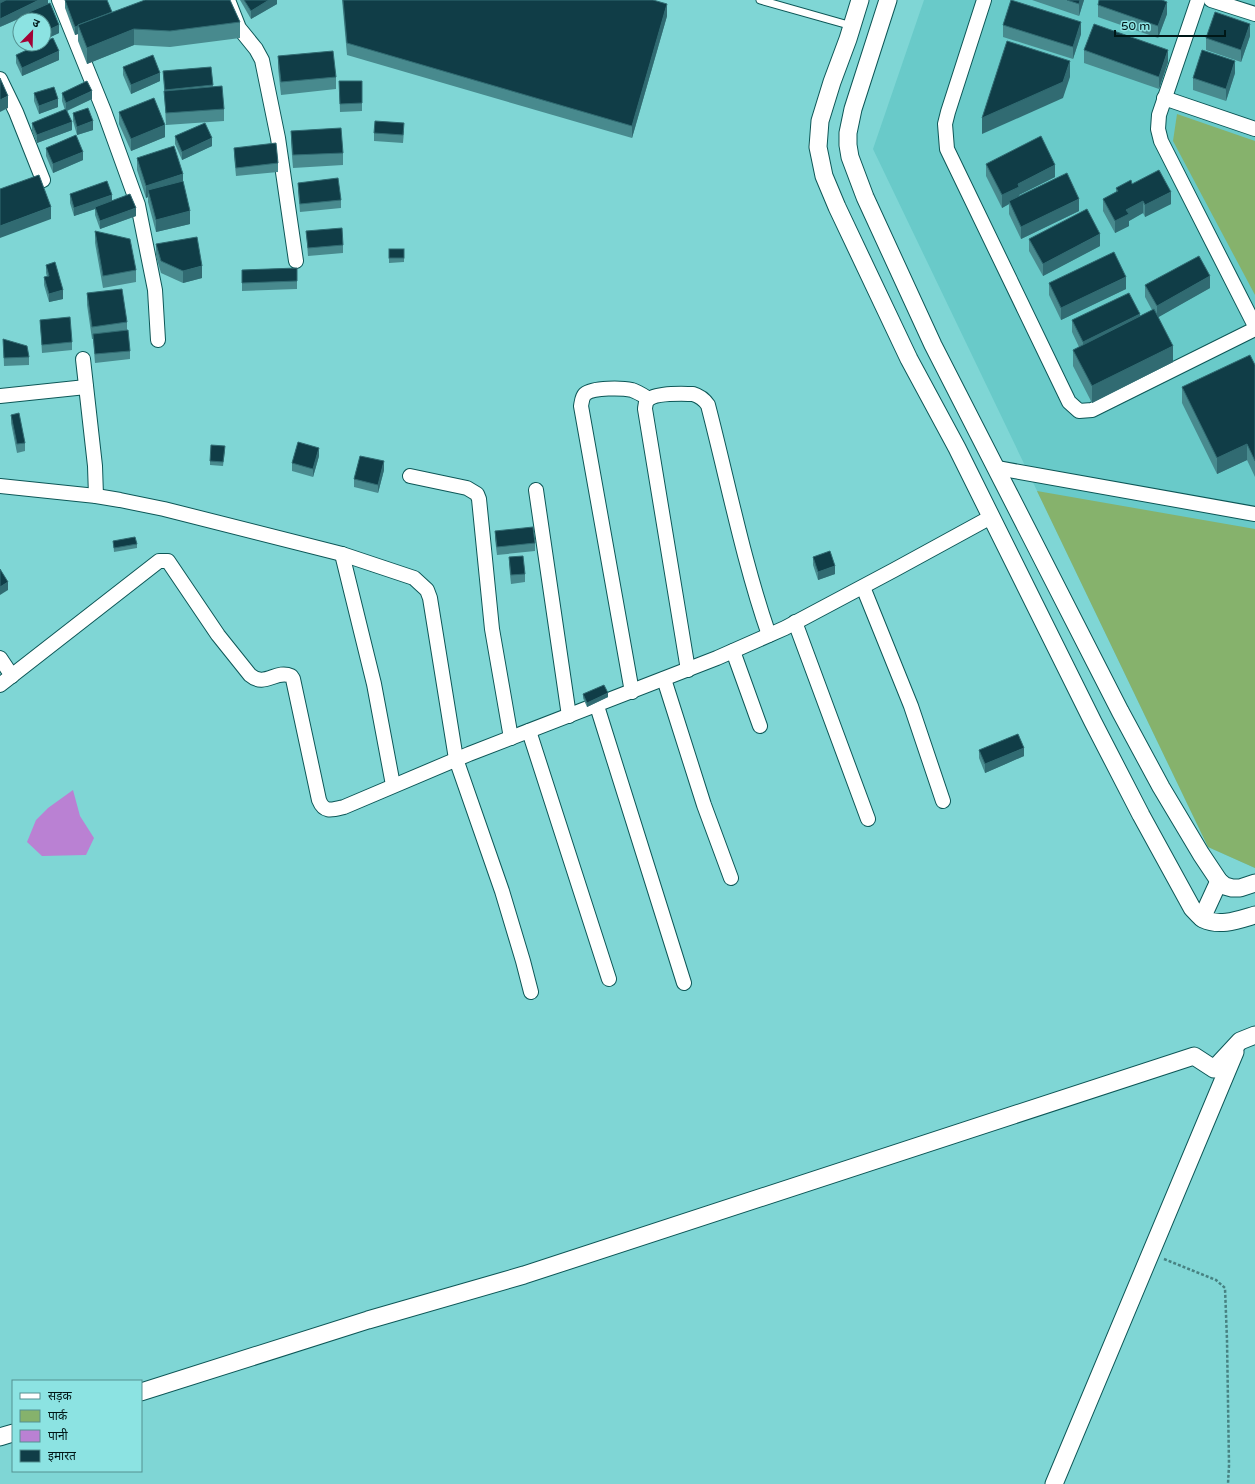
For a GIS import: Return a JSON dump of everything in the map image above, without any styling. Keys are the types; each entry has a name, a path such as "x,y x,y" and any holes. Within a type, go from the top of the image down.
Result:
{"street":[{"path":"60,0 104,111 138,205 155,290 158,340"},
{"path":"228,0 239,28 256,49 262,60 278,138 296,261"},
{"path":"860,0 832,82 818,132 818,147 824,176 837,207 909,359 991,517 1092,722 1192,908 1202,918 1216,923 1232,922 1255,915"},
{"path":"888,0 853,109 848,133 850,157 866,197 933,345 1120,711 1161,787 1219,881 1225,886 1232,888 1240,888 1255,883"},
{"path":"984,0 945,124 947,149 1069,402 1079,411 1092,410 1255,327 1161,141 1158,129 1159,115 1164,98 1198,0"},
{"path":"1211,0 1255,14"},
{"path":"0,79 16,112 43,180"},
{"path":"1164,98 1255,129"},
{"path":"83,359 95,466 96,496"},
{"path":"0,396 86,387"},
{"path":"632,692 581,406 582,398 585,394 592,390 630,390 649,399"},
{"path":"688,670 645,408 649,399 656,396 693,394 704,399 708,405 746,559 769,635"},
{"path":"997,468 1255,514"},
{"path":"410,476 467,488 477,494 479,499 492,629 511,738"},
{"path":"0,486 96,496 164,509 342,554 414,578 427,590 435,625 456,759 502,891 531,992"},
{"path":"536,490 569,716"},
{"path":"0,686 159,561 168,561 218,635 250,675 260,680 283,674 291,676 293,679 321,805 325,809 330,810 344,807 456,759 597,706 733,651 795,622 991,517"},
{"path":"342,554 374,684 393,785"},
{"path":"862,587 911,706 943,801"},
{"path":"795,622 868,819"},
{"path":"733,651 760,726"},
{"path":"0,658 12,676"},
{"path":"664,679 704,805 731,878"},
{"path":"597,706 684,983"},
{"path":"529,731 610,979"},
{"path":"1202,918 1219,881"},
{"path":"1054,1484 1150,1254 1247,1038"},
{"path":"142,1392 368,1320 524,1275 1194,1056 1214,1069 1247,1038"},
{"path":"0,1437 12,1433"}],"lane":[{"path":"760,0 852,26"}],"path":[{"path":"1150,1254 1209,1277 1221,1283 1225,1288 1229,1465 1228,1484"}],"shaded area":[{"path":"924,0 1255,0 1255,868 1208,847 873,149"}],"green space":[{"path":"1177,114 1255,141 1255,295 1173,141"},
{"path":"1037,491 1255,529 1255,868 1208,847"}],"water":[{"path":"73,790 80,816 94,838 86,855 42,856 27,842 36,820 48,808"}],"building":[{"path":"6,0 39,0 0,19 0,3"},
{"path":"65,0 107,0 112,12 75,27"},
{"path":"145,0 230,0 240,22 170,31 134,29 87,48 78,25"},
{"path":"244,0 269,0 251,11"},
{"path":"343,0 653,0 667,4 632,126 347,43"},
{"path":"1011,0 1081,22 1073,47 1003,25"},
{"path":"1067,0 1080,0 1079,4"},
{"path":"1099,0 1162,0 1167,2 1158,26 1098,5"},
{"path":"50,3 59,25 52,28 52,12 29,12"},
{"path":"1215,12 1250,24 1241,50 1206,38"},
{"path":"1094,24 1168,50 1159,77 1084,50"},
{"path":"52,38 59,51 22,68 16,55 23,52 52,52"},
{"path":"1007,41 1070,61 1063,82 982,118"},
{"path":"1202,50 1235,61 1226,89 1193,78"},
{"path":"333,51 336,77 281,82 278,56"},
{"path":"153,55 160,73 131,85 123,67"},
{"path":"211,67 213,85 165,90 163,71"},
{"path":"0,78 8,96 0,100"},
{"path":"87,81 92,91 66,103 62,93"},
{"path":"339,81 362,81 362,103 340,104"},
{"path":"222,86 224,109 166,113 164,91"},
{"path":"54,87 58,99 39,106 34,93"},
{"path":"154,98 165,125 131,139 119,112"},
{"path":"88,108 93,121 77,127 73,113"},
{"path":"66,109 72,122 37,135 32,123"},
{"path":"375,121 404,123 403,135 374,133"},
{"path":"205,123 212,138 182,152 175,136"},
{"path":"341,128 343,153 293,155 291,131"},
{"path":"76,135 83,152 53,164 46,148"},
{"path":"1041,136 1055,165 1018,184 1019,187 1002,195 986,164"},
{"path":"276,143 278,163 236,168 234,148"},
{"path":"174,146 183,174 146,186 137,158"},
{"path":"1159,170 1171,192 1145,205 1143,201 1126,210 1129,214 1115,221 1103,199 1118,191 1116,188 1131,180 1132,184"},
{"path":"1067,173 1079,199 1021,227 1009,201"},
{"path":"39,175 51,207 0,226 0,189"},
{"path":"338,178 341,200 300,204 298,183"},
{"path":"107,181 112,195 74,208 70,194"},
{"path":"183,181 190,211 156,220 148,190"},
{"path":"130,194 136,208 100,221 95,207"},
{"path":"1087,209 1100,234 1043,264 1029,239"},
{"path":"342,228 343,245 308,248 306,231"},
{"path":"95,231 130,239 136,270 103,276"},
{"path":"197,237 202,266 183,271 161,261 156,244"},
{"path":"389,249 404,249 404,258 389,258"},
{"path":"1114,252 1126,277 1061,308 1049,283"},
{"path":"1199,256 1210,276 1157,306 1145,285"},
{"path":"55,262 63,290 49,294 44,277 49,276 46,265"},
{"path":"297,268 297,281 242,283 242,270"},
{"path":"122,289 127,322 92,327 87,293"},
{"path":"1129,293 1140,314 1083,342 1072,320"},
{"path":"1154,309 1173,346 1092,386 1073,350"},
{"path":"70,317 72,342 42,345 40,320"},
{"path":"128,330 130,351 95,354 93,334"},
{"path":"3,339 27,346 29,357 4,358"},
{"path":"1250,355 1255,365 1255,461 1247,444 1217,458 1182,387"},
{"path":"19,413 25,443 17,444 11,415"},
{"path":"298,442 319,448 313,469 292,463"},
{"path":"211,445 225,446 223,462 210,461"},
{"path":"360,456 384,461 378,485 354,479"},
{"path":"533,527 535,543 497,547 495,531"},
{"path":"135,537 137,544 114,548 113,541"},
{"path":"830,551 835,566 818,572 813,557"},
{"path":"523,556 525,574 511,575 509,557"},
{"path":"0,569 8,582 0,587"},
{"path":"604,685 608,693 587,703 583,694"},
{"path":"1018,734 1024,748 985,764 979,750"}]}
